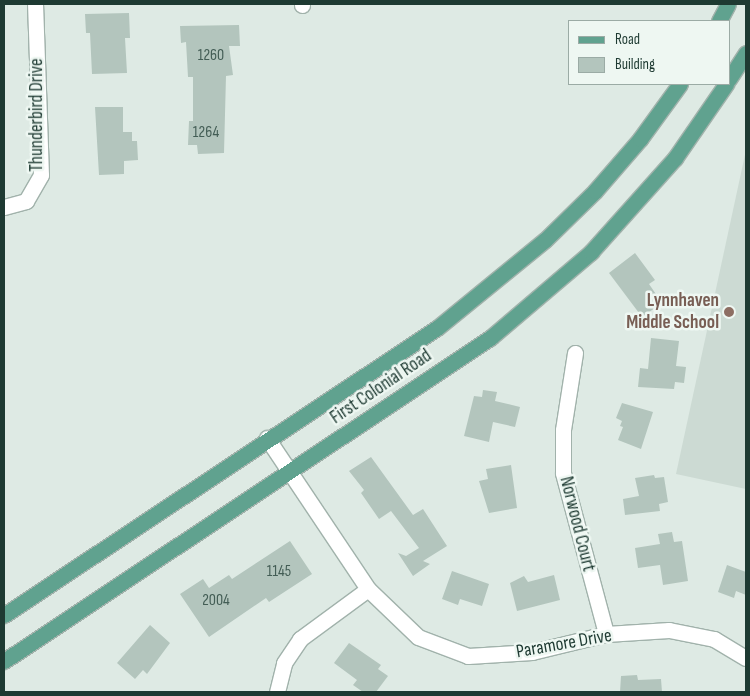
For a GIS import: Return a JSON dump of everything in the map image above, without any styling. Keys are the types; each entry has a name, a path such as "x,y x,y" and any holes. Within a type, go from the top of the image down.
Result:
{"main road":[{"path":"720,20 728,4"},
{"path":"730,77 746,53"},
{"name":"First Colonial Road","path":"4,615 267,438 437,328 546,240 601,184 679,85"},
{"name":"First Colonial Road","path":"4,661 490,338 591,252 675,158 725,85"}],"street":[{"name":"Thunderbird Drive","path":"4,206 26,200 41,175 35,4"},
{"name":"Norwood Court","path":"575,353 563,430 563,474 606,634"},
{"name":"Paramore Drive","path":"267,438 368,589 418,636 468,656 532,652 606,634 669,630 714,639 746,658"},
{"path":"277,692 284,662 300,639 368,589"}],"shaded area":[{"name":"Lynnhaven Middle School","path":"746,150 746,489 676,474"}],"building":[{"path":"129,13 130,38 125,38 127,73 92,74 90,33 86,33 85,14"},
{"path":"239,25 240,46 229,46 233,75 226,76 224,153 198,154 197,145 188,145 189,121 193,121 193,77 188,77 186,42 181,43 180,26"},
{"path":"95,107 123,107 123,132 132,132 132,141 137,141 138,160 124,161 124,174 99,175"},
{"path":"635,253 655,280 649,284 662,303 642,317 609,273"},
{"path":"651,338 679,341 676,366 686,367 684,383 675,382 674,389 638,387 640,368 648,369"},
{"path":"483,390 497,392 495,401 520,407 515,427 493,422 489,442 464,436 474,396 482,397"},
{"path":"622,403 653,412 641,449 618,440 623,427 620,426 622,421 616,418"},
{"path":"371,457 413,515 423,509 447,546 423,561 430,564 413,576 398,553 406,556 419,548 391,511 379,519 361,493 364,490 349,471"},
{"path":"511,465 517,508 489,513 479,481 488,479 486,469"},
{"path":"654,475 655,478 664,477 668,502 659,504 660,511 625,515 623,499 639,496 635,478"},
{"path":"672,532 674,542 682,541 688,581 663,585 660,565 638,568 635,548 660,544 658,534"},
{"path":"290,541 312,574 269,602 266,598 209,637 180,594 203,579 209,588 229,575 232,579"},
{"path":"727,565 746,572 746,595 736,591 734,598 718,592"},
{"path":"452,571 489,584 482,606 460,599 458,605 442,599"},
{"path":"554,575 560,600 517,611 510,583 524,576 528,582"},
{"path":"150,625 170,643 147,674 143,670 135,679 117,663"},
{"path":"349,643 381,665 378,669 388,676 376,692 363,692 353,685 357,680 334,663"},
{"path":"637,675 638,680 661,679 662,692 620,692 621,676"}],"place":[{"name":"Lynnhaven Middle School","path":"729,312"}]}
